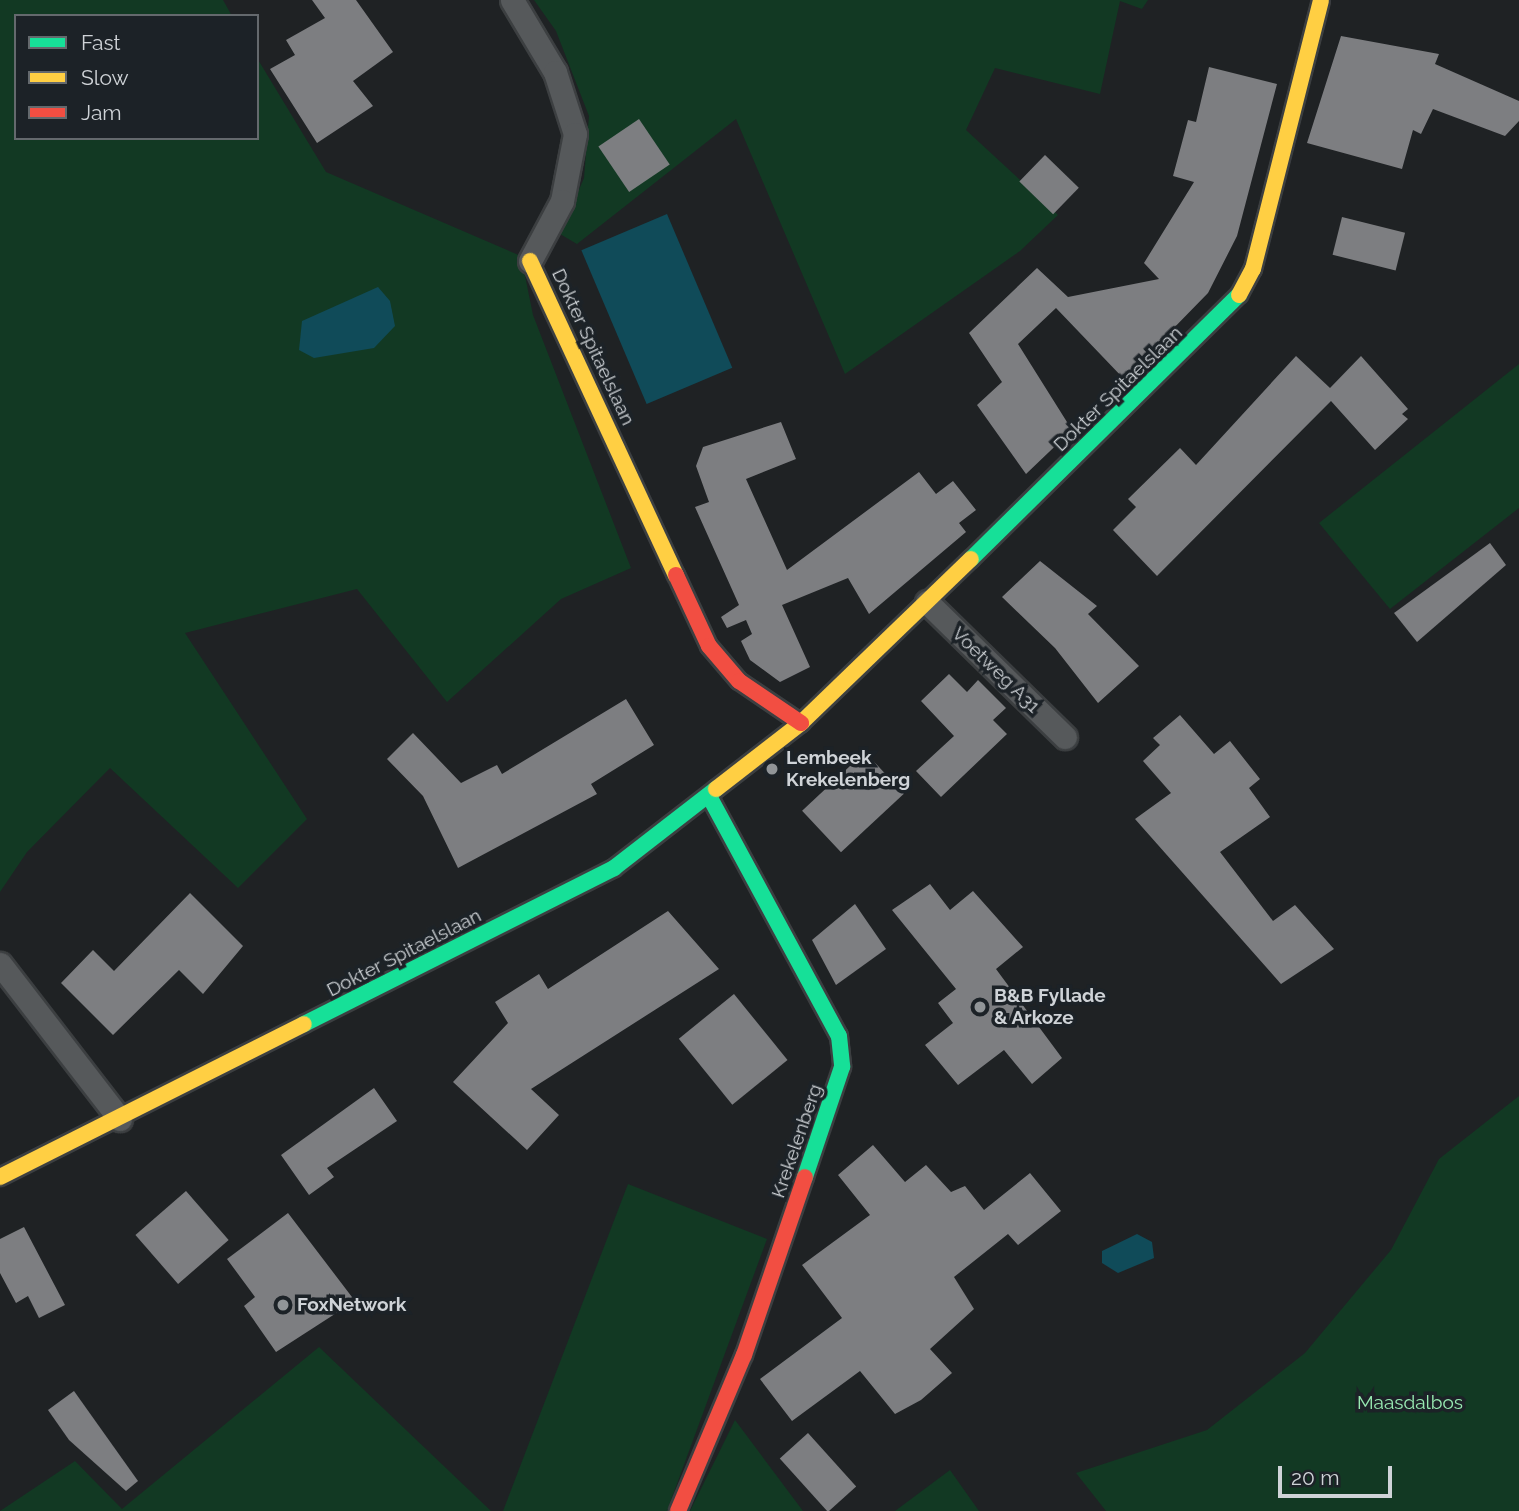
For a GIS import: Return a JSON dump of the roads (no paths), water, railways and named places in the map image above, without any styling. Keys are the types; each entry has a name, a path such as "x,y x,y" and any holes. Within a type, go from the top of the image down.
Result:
{"street":[{"name":"Dokter Spitaelslaan","path":"0,1177 120,1119 614,868 801,723 1232,308 1253,269 1321,0"},
{"name":"Dokter Spitaelslaan","path":"530,261 709,646 739,681 801,723"},
{"name":"Krekelenberg","path":"678,1511 744,1355 836,1095 843,1052 709,796"}],"lane":[{"path":"512,0 555,72 575,134 562,201 530,261"},
{"name":"Voetweg A31","path":"927,602 1065,737"},
{"path":"0,964 120,1119"}],"water":[{"path":"667,214 732,368 647,404 581,250"},
{"path":"378,287 390,301 395,326 374,348 314,358 299,350 302,321"},
{"path":"1137,1234 1152,1242 1154,1258 1118,1273 1102,1263 1102,1251"}],"place":[{"name":"Lembeek Krekelenberg","path":"772,769"},
{"name":"B&B Fyllade & Arkoze","path":"980,1007"},
{"name":"FoxNetwork","path":"283,1305"}],"park label":[{"name":"Maasdalbos","path":"1410,1403"}]}
